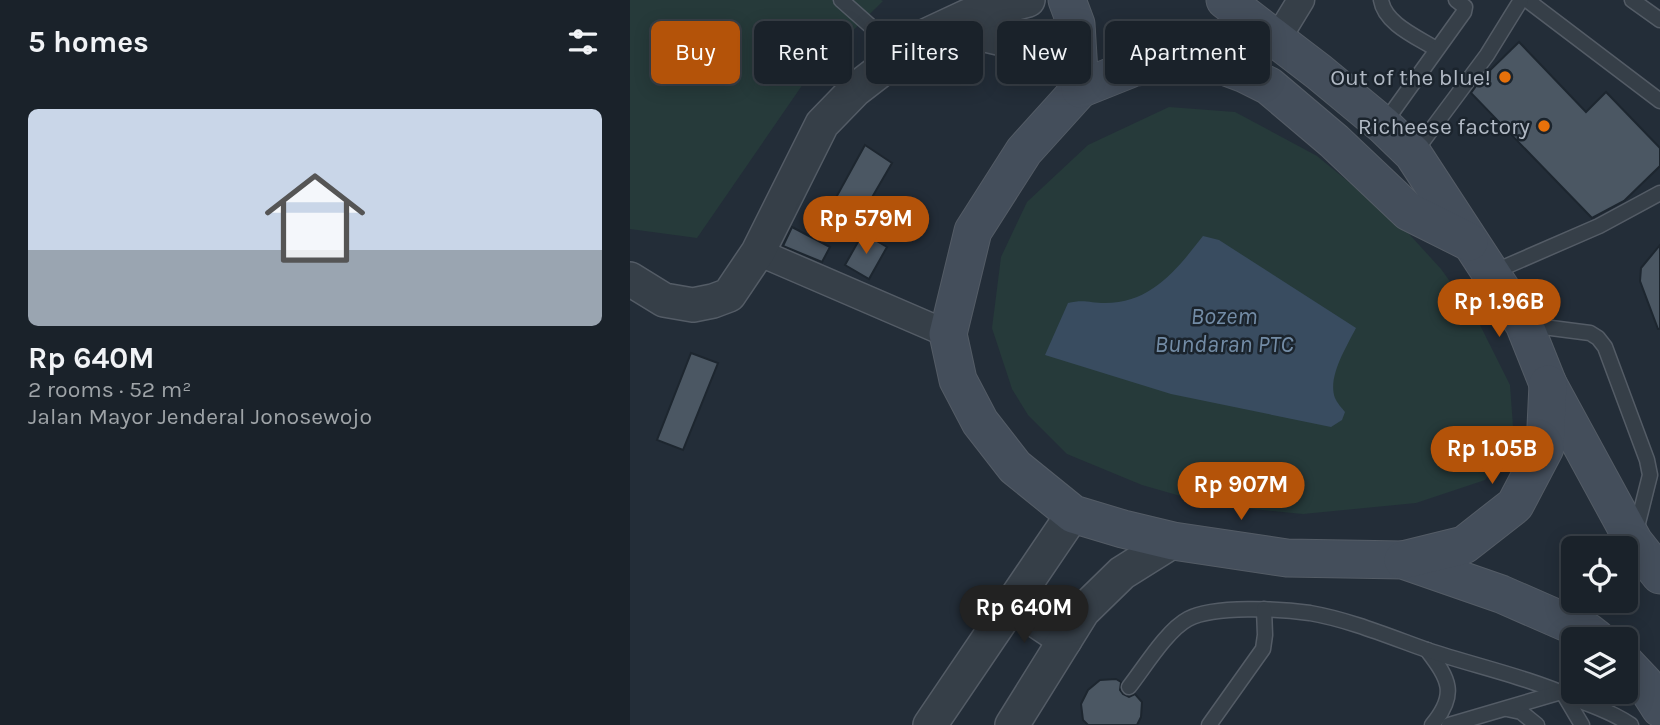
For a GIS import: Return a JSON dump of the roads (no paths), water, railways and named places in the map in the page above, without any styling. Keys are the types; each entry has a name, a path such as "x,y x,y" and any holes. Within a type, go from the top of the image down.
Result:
{"main road":[{"path":"1067,0 1075,21"},
{"path":"1243,6 1276,41 1384,125 1413,154 1524,324 1548,384 1631,536"},
{"path":"1091,76 1135,67 1198,61 1221,65 1245,74 1269,86 1334,141 1409,212 1482,258"},
{"path":"1075,84 1024,151 973,231 948,334 958,380 980,422 1016,467 1073,514 1173,541 1287,558 1403,560 1464,545 1515,505 1545,448 1548,384"},
{"path":"1638,547 1660,575"},
{"path":"1403,560 1501,594 1577,627"},
{"path":"1638,677 1660,708"}],"street":[{"path":"958,21 1028,0"},
{"path":"1276,41 1301,0"},
{"path":"630,279 664,300 693,305 713,302 729,295 758,252 822,124 866,82"},
{"path":"758,252 948,334"},
{"path":"930,725 1073,514"},
{"path":"1012,725 1083,611 1122,573 1173,541"},
{"path":"1013,605 1065,640"}],"lane":[{"path":"841,0 866,22"},
{"path":"1381,0 1382,9 1396,24 1436,49"},
{"path":"1384,125 1464,12 1465,7 1456,0"},
{"path":"1413,154 1487,55 1521,0"},
{"path":"1527,0 1660,101"},
{"path":"1632,0 1660,20"},
{"path":"1482,258 1599,226 1660,193"},
{"path":"1524,324 1590,332 1605,347 1647,460 1650,475 1635,536"},
{"path":"1209,725 1263,649 1264,609"},
{"path":"1129,687 1172,633 1188,619 1210,613 1264,609 1311,613 1365,627 1427,650 1561,692"},
{"path":"1427,650 1447,677 1445,710 1432,725"},
{"path":"1449,725 1561,692"},
{"path":"1569,704 1582,725"},
{"path":"1592,704 1631,725"},
{"path":"1506,708 1521,712 1537,725"}],"water":[{"name":"Bozem Bundaran PTC","path":"1203,236 1219,240 1356,328 1339,362 1334,381 1335,398 1345,412 1342,420 1331,427 1171,394 1045,355 1068,303 1122,301 1150,291 1173,272"}],"place":[{"name":"Out of the blue!","path":"1505,77"},
{"name":"Richeese factory","path":"1544,126"}]}
